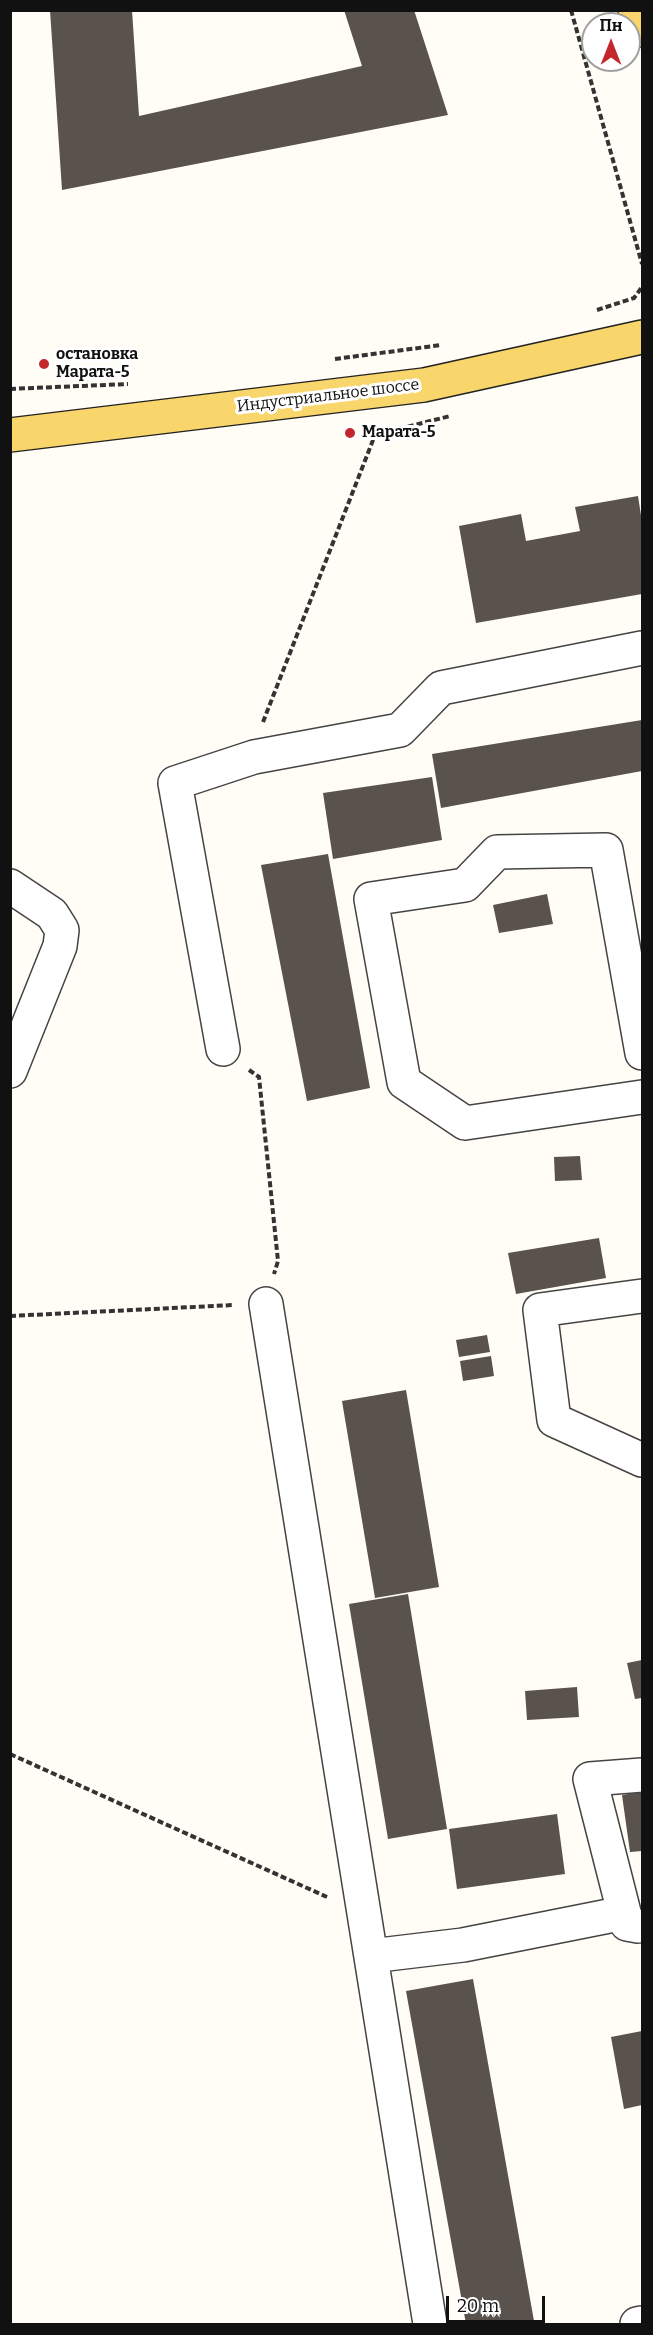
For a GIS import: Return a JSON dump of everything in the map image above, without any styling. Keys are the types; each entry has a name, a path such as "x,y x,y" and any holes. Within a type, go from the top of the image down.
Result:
{"main road":[{"path":"634,10 642,30"},
{"name":"Индустриальное шоссе","path":"10,435 424,385 642,337"}],"lane":[{"path":"223,1049 175,783 248,759 400,730 441,688 642,648"},
{"path":"642,1053 606,850 497,852 465,885 371,899 404,1082 465,1123 642,1097"},
{"path":"10,886 52,914 62,930 60,945 10,1071"},
{"path":"642,1296 540,1310 554,1420 642,1460"},
{"path":"266,1304 430,2325"},
{"path":"371,1956 633,1920 590,1779 642,1775"},
{"path":"637,2325 642,2323"}],"path":[{"path":"571,10 642,264"},
{"path":"592,312 634,298 642,287"},
{"path":"327,360 445,344"},
{"path":"10,389 138,384"},
{"path":"248,759 375,435 453,416"},
{"path":"10,1316 266,1304 278,1261 259,1077 223,1049"},
{"path":"10,1754 364,1914"}],"building":[{"path":"50,10 132,10 139,116 362,66 344,10 414,10 448,115 62,190"},
{"path":"638,496 642,522 642,594 476,623 459,526 521,514 526,541 580,531 575,507"},
{"path":"642,720 642,771 441,808 432,754"},
{"path":"432,777 442,840 333,859 323,793"},
{"path":"328,854 370,1088 307,1101 261,865"},
{"path":"547,894 553,924 499,933 493,905"},
{"path":"580,1156 582,1180 555,1181 554,1157"},
{"path":"599,1238 606,1278 516,1294 508,1253"},
{"path":"487,1335 490,1352 459,1357 456,1340"},
{"path":"491,1356 494,1376 463,1381 460,1361"},
{"path":"406,1390 439,1587 375,1598 342,1401"},
{"path":"408,1594 447,1829 388,1839 349,1604"},
{"path":"642,1660 642,1698 635,1699 627,1663"},
{"path":"577,1687 579,1717 527,1720 525,1691"},
{"path":"642,1792 642,1851 630,1852 622,1795"},
{"path":"557,1814 565,1874 457,1889 449,1829"},
{"path":"473,1979 534,2321 514,2324 466,2324 406,1991"},
{"path":"642,2031 642,2105 624,2109 611,2037"}],"place":[{"name":"остановка Марата-5","path":"44,364"},
{"name":"Марата-5","path":"350,433"}]}
